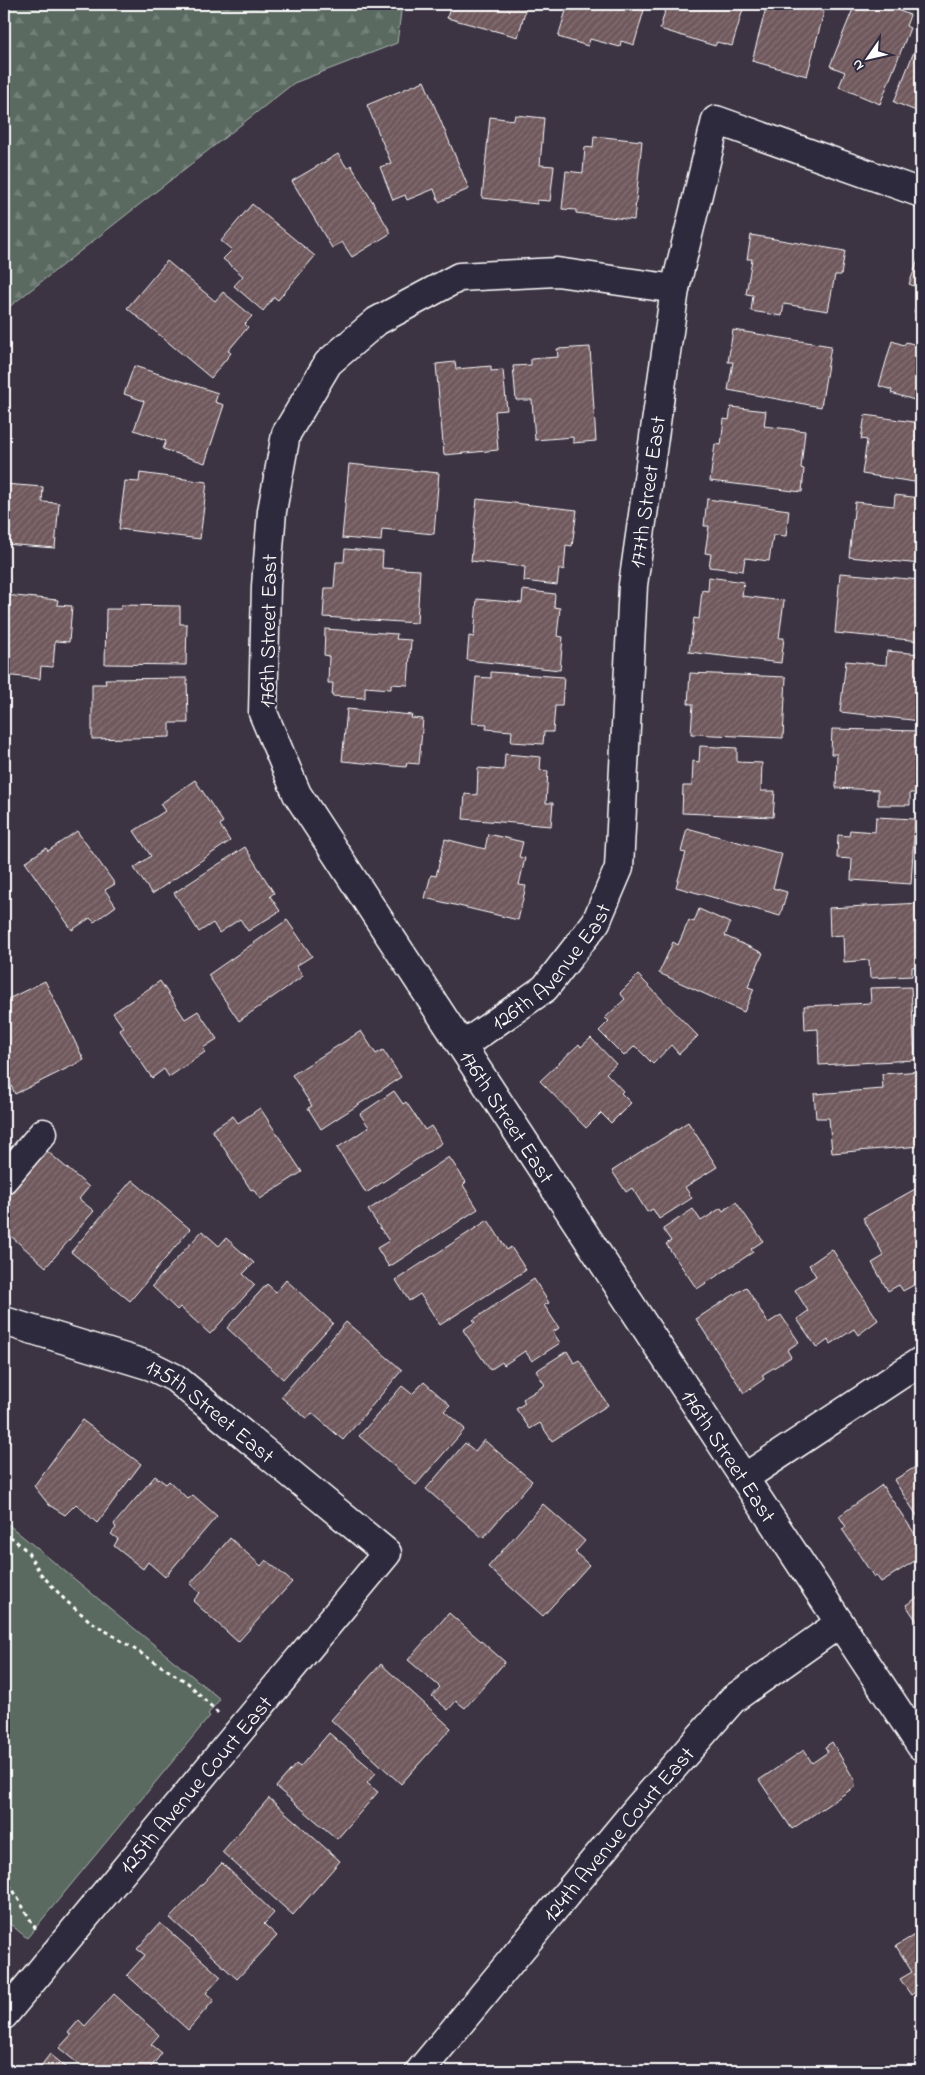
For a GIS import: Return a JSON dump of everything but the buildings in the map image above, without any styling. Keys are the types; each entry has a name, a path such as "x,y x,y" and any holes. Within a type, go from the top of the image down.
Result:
{"street":[{"name":"177th Street East","path":"619,868 633,585 675,289 716,120 921,193"},
{"name":"176th Street East","path":"675,289 558,272 459,277 377,321 328,363 286,434 270,530 264,615 263,712 296,794 921,1746"},
{"name":"126th Avenue East","path":"462,1046 545,988 596,922 619,868"},
{"path":"4,1179 43,1133"},
{"name":"175th Street East","path":"4,1320 151,1366 175,1378 387,1553"},
{"path":"744,1478 921,1361"},
{"name":"125th Avenue Court East","path":"4,2015 387,1553"},
{"name":"124th Avenue Court East","path":"420,2071 636,1810 733,1699 840,1623"}],"path":[{"path":"4,1532 27,1551 41,1574 66,1601 90,1621 188,1683 238,1732"},
{"path":"4,1878 52,1957"}],"green space":[{"path":"4,4 402,4 397,43 294,83 4,311"},
{"path":"4,1521 220,1699 208,1714 210,1716 27,1938 4,1919"}]}
